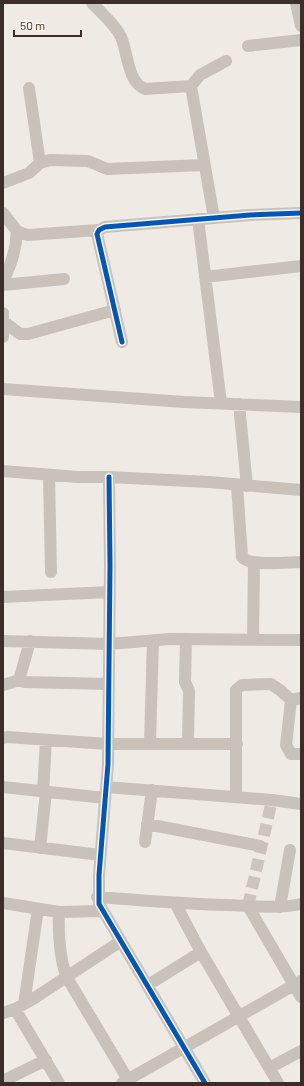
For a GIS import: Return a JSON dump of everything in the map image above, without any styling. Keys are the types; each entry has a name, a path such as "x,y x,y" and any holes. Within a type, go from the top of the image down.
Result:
{"street":[{"path":"92,3 120,34 133,76 140,87 145,89 191,86 200,75 226,61"},
{"path":"296,3 301,26"},
{"path":"248,46 301,40"},
{"path":"191,86 214,218"},
{"path":"29,88 40,163"},
{"path":"3,183 29,173 40,163 50,160 88,161 106,169 204,165"},
{"path":"3,213 17,231 27,235 99,230 105,227 198,219 301,213"},
{"path":"198,219 221,403"},
{"path":"99,230 97,234 122,342"},
{"path":"3,281 15,254 17,231"},
{"path":"205,277 301,266"},
{"path":"3,285 64,279"},
{"path":"3,318 16,332 20,334 28,334 115,310"},
{"path":"3,318 3,337"},
{"path":"3,389 238,404 301,406"},
{"path":"238,404 242,485 242,557 245,561 254,562 301,562"},
{"path":"3,471 49,476 109,477 301,490"},
{"path":"49,476 51,572"},
{"path":"109,477 108,744 98,897 102,912 148,985 205,1083"},
{"path":"254,562 254,638"},
{"path":"3,597 109,592"},
{"path":"3,641 109,644 186,639 254,638 301,640"},
{"path":"186,639 185,682 189,691 188,743"},
{"path":"20,680 30,641"},
{"path":"150,743 153,641"},
{"path":"3,685 20,680 24,682 109,684"},
{"path":"236,797 236,690 238,687 242,685 271,684 296,699 286,745 291,754 301,754"},
{"path":"3,738 7,737 108,744 236,744"},
{"path":"40,848 46,740"},
{"path":"3,787 44,792 152,790 301,804"},
{"path":"145,842 152,790"},
{"path":"147,824 260,846"},
{"path":"3,843 100,855"},
{"path":"280,907 290,850"},
{"path":"98,897 175,903 248,906 280,907 301,904"},
{"path":"3,903 38,910 59,912 102,912"},
{"path":"175,903 201,952 278,1083"},
{"path":"248,906 298,983 301,997"},
{"path":"38,910 20,1006 46,1060 59,1083"},
{"path":"59,912 58,942 60,958 66,976 127,1082 185,1047 298,983"},
{"path":"3,1013 20,1006 120,941"},
{"path":"148,985 201,952"},
{"path":"269,1068 301,1050"},
{"path":"7,1081 46,1060"}],"tunnel":[{"path":"248,906 272,800"}],"cycle path":[{"path":"122,342 97,234 99,230 105,227 250,215 301,213"},
{"path":"109,477 110,565 108,764 99,875 99,904 205,1083"}]}
